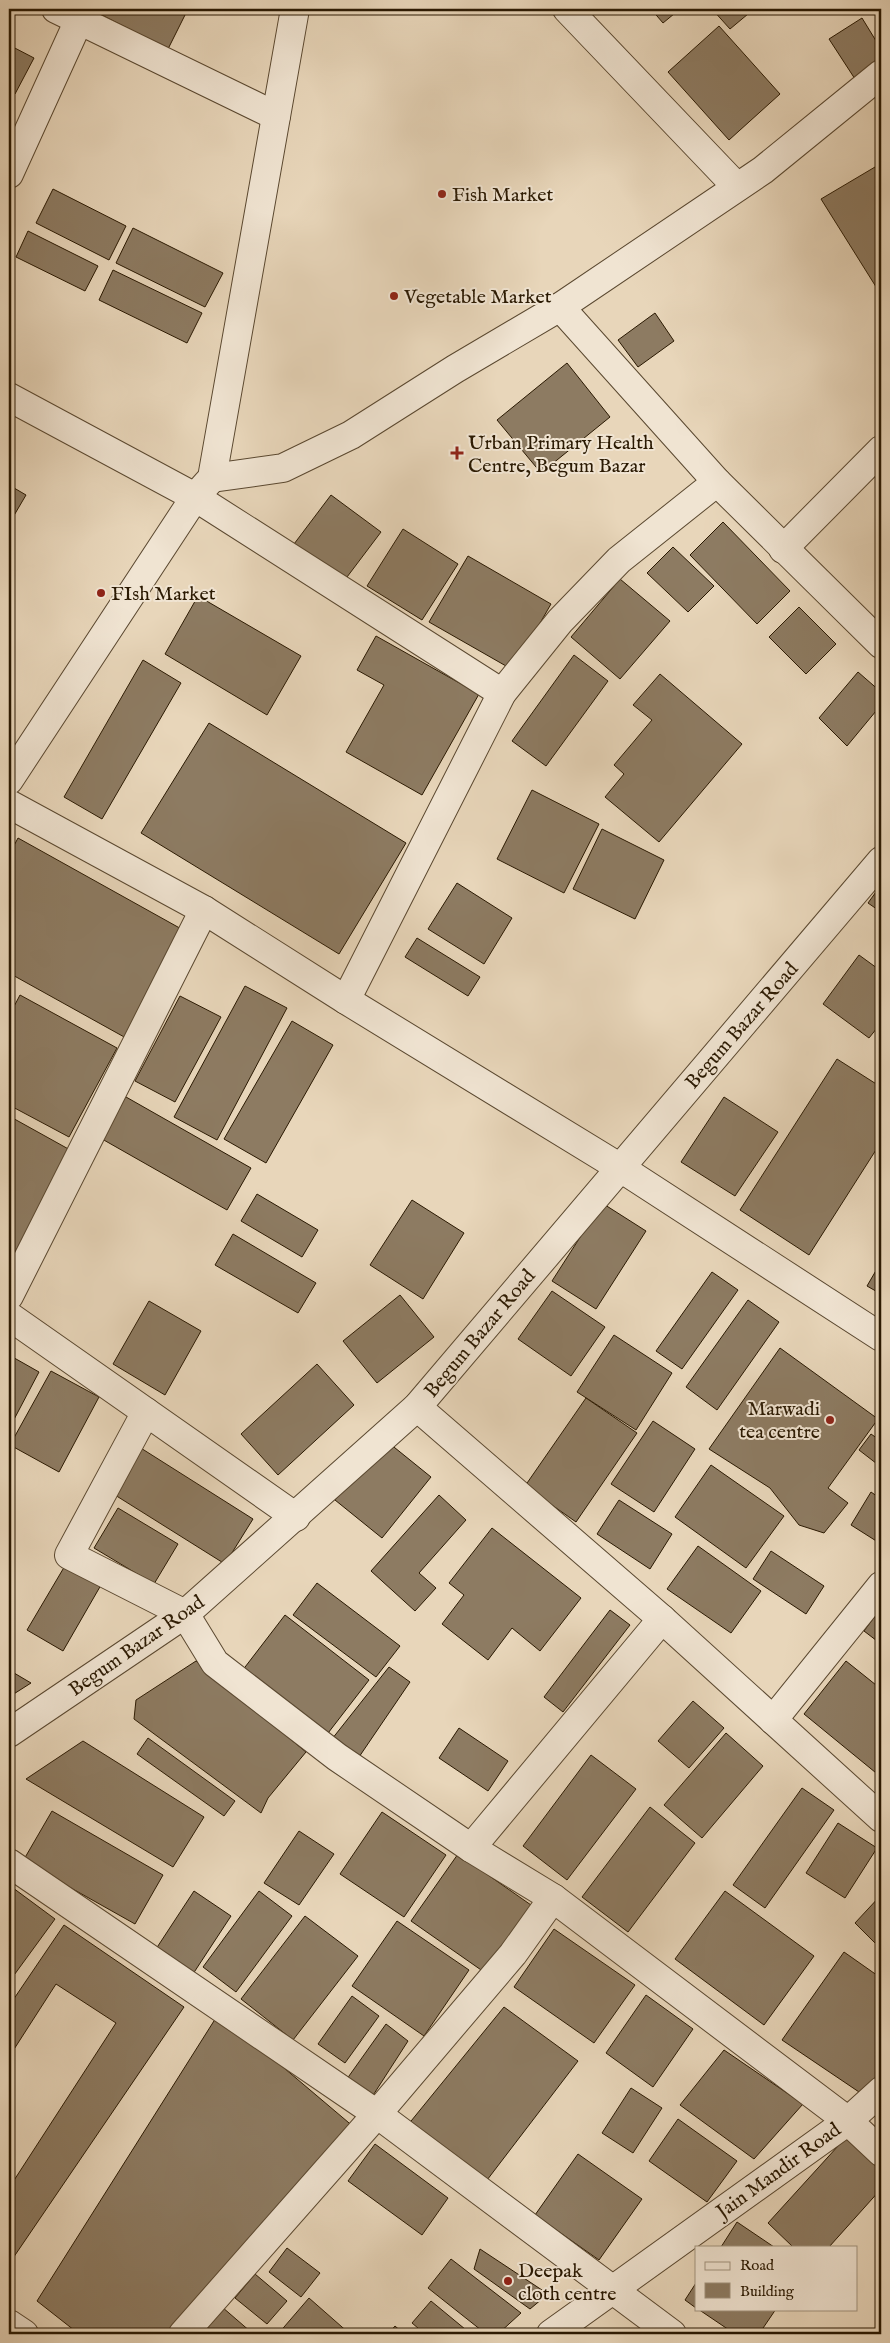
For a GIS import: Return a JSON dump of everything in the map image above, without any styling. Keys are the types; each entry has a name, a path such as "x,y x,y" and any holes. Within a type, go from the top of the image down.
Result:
{"street":[{"path":"9,780 203,487 276,116 295,9"},
{"path":"567,9 737,187"},
{"path":"12,158 68,14 276,116"},
{"path":"203,487 283,468 351,435 454,369 560,307 763,170 881,74"},
{"path":"560,307 717,482 881,644"},
{"path":"9,397 203,487 502,693"},
{"path":"783,549 881,450"},
{"path":"346,1000 502,693 560,621 619,560 717,482"},
{"path":"9,804 204,910 346,1000 619,1167 881,1338"},
{"name":"Begum Bazar Road","path":"9,1733 186,1614 417,1407 881,861"},
{"path":"9,1296 204,910"},
{"path":"9,1316 296,1517"},
{"path":"417,1407 662,1619 881,1818"},
{"path":"146,1412 69,1554 186,1614 215,1663 337,1757 471,1848 553,1898 848,2121 881,2152"},
{"path":"773,1720 881,1586"},
{"path":"471,1848 662,1619"},
{"path":"9,1863 377,2114 672,2334"},
{"path":"183,2334 377,2114 513,1954 553,1898"},
{"name":"Jain Mandir Road","path":"551,2334 848,2121 881,2091"},
{"path":"9,2324 24,2334"}],"building":[{"path":"97,9 188,9 168,49 96,12"},
{"path":"651,9 680,9 663,23"},
{"path":"712,9 754,9 730,29"},
{"path":"862,18 881,49 881,62 855,79 829,39"},
{"path":"719,26 780,94 729,140 668,72"},
{"path":"9,45 34,58 15,94 9,91"},
{"path":"875,167 881,178 881,288 878,290 821,199"},
{"path":"53,189 126,226 109,260 36,223"},
{"path":"133,228 223,273 205,307 116,263"},
{"path":"28,231 98,266 85,291 16,257"},
{"path":"113,270 202,313 187,343 99,300"},
{"path":"655,313 674,341 638,367 618,340"},
{"path":"567,363 610,417 541,473 497,420"},
{"path":"9,485 26,495 9,524"},
{"path":"331,495 381,532 344,581 294,544"},
{"path":"723,522 790,591 757,624 690,555"},
{"path":"403,529 458,564 422,620 367,586"},
{"path":"673,547 714,586 688,612 647,573"},
{"path":"468,556 551,604 513,670 429,622"},
{"path":"620,579 670,621 620,679 571,637"},
{"path":"198,596 301,656 267,715 165,654"},
{"path":"799,607 836,644 806,674 769,637"},
{"path":"376,636 479,694 422,795 346,752 384,685 357,670"},
{"path":"574,655 608,681 546,766 512,741"},
{"path":"143,660 181,683 102,819 64,797"},
{"path":"858,672 881,692 881,705 847,746 819,718"},
{"path":"660,674 742,744 659,842 605,797 624,774 614,765 652,720 633,705"},
{"path":"209,723 406,843 339,954 141,833"},
{"path":"532,790 599,824 564,893 497,859"},
{"path":"602,829 664,860 635,919 573,889"},
{"path":"18,838 185,931 126,1038 9,973 9,855"},
{"path":"457,883 512,918 484,964 428,929"},
{"path":"881,885 881,912 868,903"},
{"path":"417,938 480,977 468,996 405,957"},
{"path":"859,955 881,971 881,1023 869,1038 823,1004"},
{"path":"245,986 287,1008 217,1140 174,1117"},
{"path":"20,995 117,1048 69,1137 9,1105 9,1016"},
{"path":"180,996 221,1017 175,1102 135,1081"},
{"path":"292,1021 333,1045 266,1163 224,1139"},
{"path":"837,1059 881,1087 881,1142 809,1255 740,1210"},
{"path":"119,1093 251,1168 227,1210 95,1135"},
{"path":"724,1097 778,1132 735,1196 681,1162"},
{"path":"9,1116 72,1151 9,1263"},
{"path":"257,1194 318,1230 302,1257 241,1221"},
{"path":"412,1200 464,1233 423,1299 370,1265"},
{"path":"602,1203 646,1231 596,1309 552,1281"},
{"path":"233,1234 316,1283 298,1313 215,1265"},
{"path":"881,1262 881,1294 867,1286"},
{"path":"712,1272 738,1290 682,1369 656,1351"},
{"path":"552,1291 605,1327 571,1376 518,1339"},
{"path":"400,1295 434,1337 377,1383 343,1341"},
{"path":"748,1300 779,1322 717,1410 686,1387"},
{"path":"149,1301 201,1331 165,1395 113,1364"},
{"path":"614,1335 672,1373 636,1430 577,1392"},
{"path":"780,1348 878,1419 828,1488 848,1503 824,1533 799,1525 770,1488 709,1449"},
{"path":"9,1355 39,1372 10,1427 9,1426"},
{"path":"317,1364 354,1405 278,1475 241,1434"},
{"path":"51,1371 99,1397 59,1472 10,1445"},
{"path":"586,1398 637,1433 576,1522 525,1486"},
{"path":"653,1421 695,1449 654,1512 611,1484"},
{"path":"871,1434 881,1441 881,1467 859,1450"},
{"path":"384,1439 431,1477 382,1538 335,1500"},
{"path":"136,1445 253,1519 225,1564 107,1490"},
{"path":"711,1465 784,1516 746,1568 675,1517"},
{"path":"871,1492 881,1499 881,1544 851,1525"},
{"path":"439,1495 466,1520 419,1573 436,1588 415,1611 371,1571"},
{"path":"619,1500 672,1534 650,1569 597,1534"},
{"path":"118,1508 178,1544 154,1584 94,1548"},
{"path":"492,1528 581,1598 540,1651 512,1628 488,1660 442,1624 464,1595 449,1583"},
{"path":"698,1546 761,1591 731,1633 667,1589"},
{"path":"771,1551 824,1586 806,1614 753,1579"},
{"path":"66,1564 101,1585 63,1651 27,1630"},
{"path":"317,1583 400,1646 376,1677 293,1615"},
{"path":"881,1608 881,1644 864,1631"},
{"path":"610,1610 630,1625 563,1712 544,1697"},
{"path":"285,1615 369,1680 325,1737 242,1671"},
{"path":"196,1661 306,1752 268,1798 261,1813 134,1719 136,1700"},
{"path":"846,1661 881,1689 881,1777 804,1714"},
{"path":"389,1667 410,1682 359,1757 332,1739"},
{"path":"9,1670 31,1683 9,1697"},
{"path":"693,1701 724,1728 689,1768 658,1741"},
{"path":"459,1728 508,1761 488,1791 439,1758"},
{"path":"726,1733 763,1766 702,1838 664,1805"},
{"path":"148,1738 235,1801 224,1816 137,1754"},
{"path":"83,1741 204,1817 173,1867 26,1779"},
{"path":"591,1755 636,1789 567,1880 523,1846"},
{"path":"802,1788 834,1810 765,1908 733,1885"},
{"path":"650,1807 695,1843 628,1932 582,1897"},
{"path":"52,1811 163,1875 135,1924 23,1861"},
{"path":"382,1812 446,1855 404,1917 340,1874"},
{"path":"838,1823 877,1848 845,1898 806,1873"},
{"path":"299,1831 334,1854 299,1905 264,1883"},
{"path":"458,1854 531,1905 484,1972 411,1921"},
{"path":"9,1885 55,1919 9,1982"},
{"path":"194,1891 231,1916 191,1977 154,1952"},
{"path":"259,1891 292,1916 236,1992 203,1967"},
{"path":"725,1891 814,1956 764,2025 675,1959"},
{"path":"881,1895 881,1949 855,1923"},
{"path":"305,1916 358,1956 293,2040 241,1999"},
{"path":"397,1921 469,1970 424,2036 352,1986"},
{"path":"64,1925 184,2007 9,2264 9,2188 116,2023 56,1984 9,2057 9,2006"},
{"path":"554,1929 635,1985 594,2043 514,1987"},
{"path":"844,1952 881,1978 881,2075 862,2094 782,2040"},
{"path":"646,1995 693,2029 653,2087 606,2053"},
{"path":"352,1996 379,2016 345,2063 318,2044"},
{"path":"504,2007 578,2061 484,2184 407,2126"},
{"path":"219,2013 355,2128 173,2334 79,2334 37,2301"},
{"path":"386,2024 408,2041 370,2100 344,2083"},
{"path":"724,2050 803,2104 754,2159 680,2105"},
{"path":"631,2088 662,2108 633,2153 602,2133"},
{"path":"678,2119 737,2161 707,2202 649,2161"},
{"path":"848,2135 881,2165 881,2189 830,2246 792,2246 768,2223"},
{"path":"375,2144 448,2198 422,2235 348,2181"},
{"path":"578,2154 642,2199 599,2260 535,2215"},
{"path":"737,2222 773,2246 722,2246"},
{"path":"287,2248 320,2273 301,2297 269,2272"},
{"path":"480,2249 548,2294 530,2309 474,2269"},
{"path":"451,2259 521,2313 498,2334 486,2334 428,2288"},
{"path":"255,2274 287,2301 267,2324 235,2298"},
{"path":"695,2285 695,2307 685,2300"},
{"path":"309,2298 350,2334 278,2334"},
{"path":"431,2301 471,2334 425,2334 412,2323"},
{"path":"222,2307 251,2332 249,2334 198,2334"},
{"path":"699,2310 775,2310 759,2334 735,2334"},
{"path":"395,2326 404,2334 388,2334"}],"place":[{"name":"Fish Market","path":"442,194"},
{"name":"Vegetable Market","path":"394,296"},
{"name":"Urban Primary Health Centre, Begum Bazar","path":"457,453"},
{"name":"FIsh Market","path":"101,593"},
{"name":"Marwadi tea centre","path":"830,1420"},
{"name":"Deepak cloth centre","path":"508,2281"}]}
